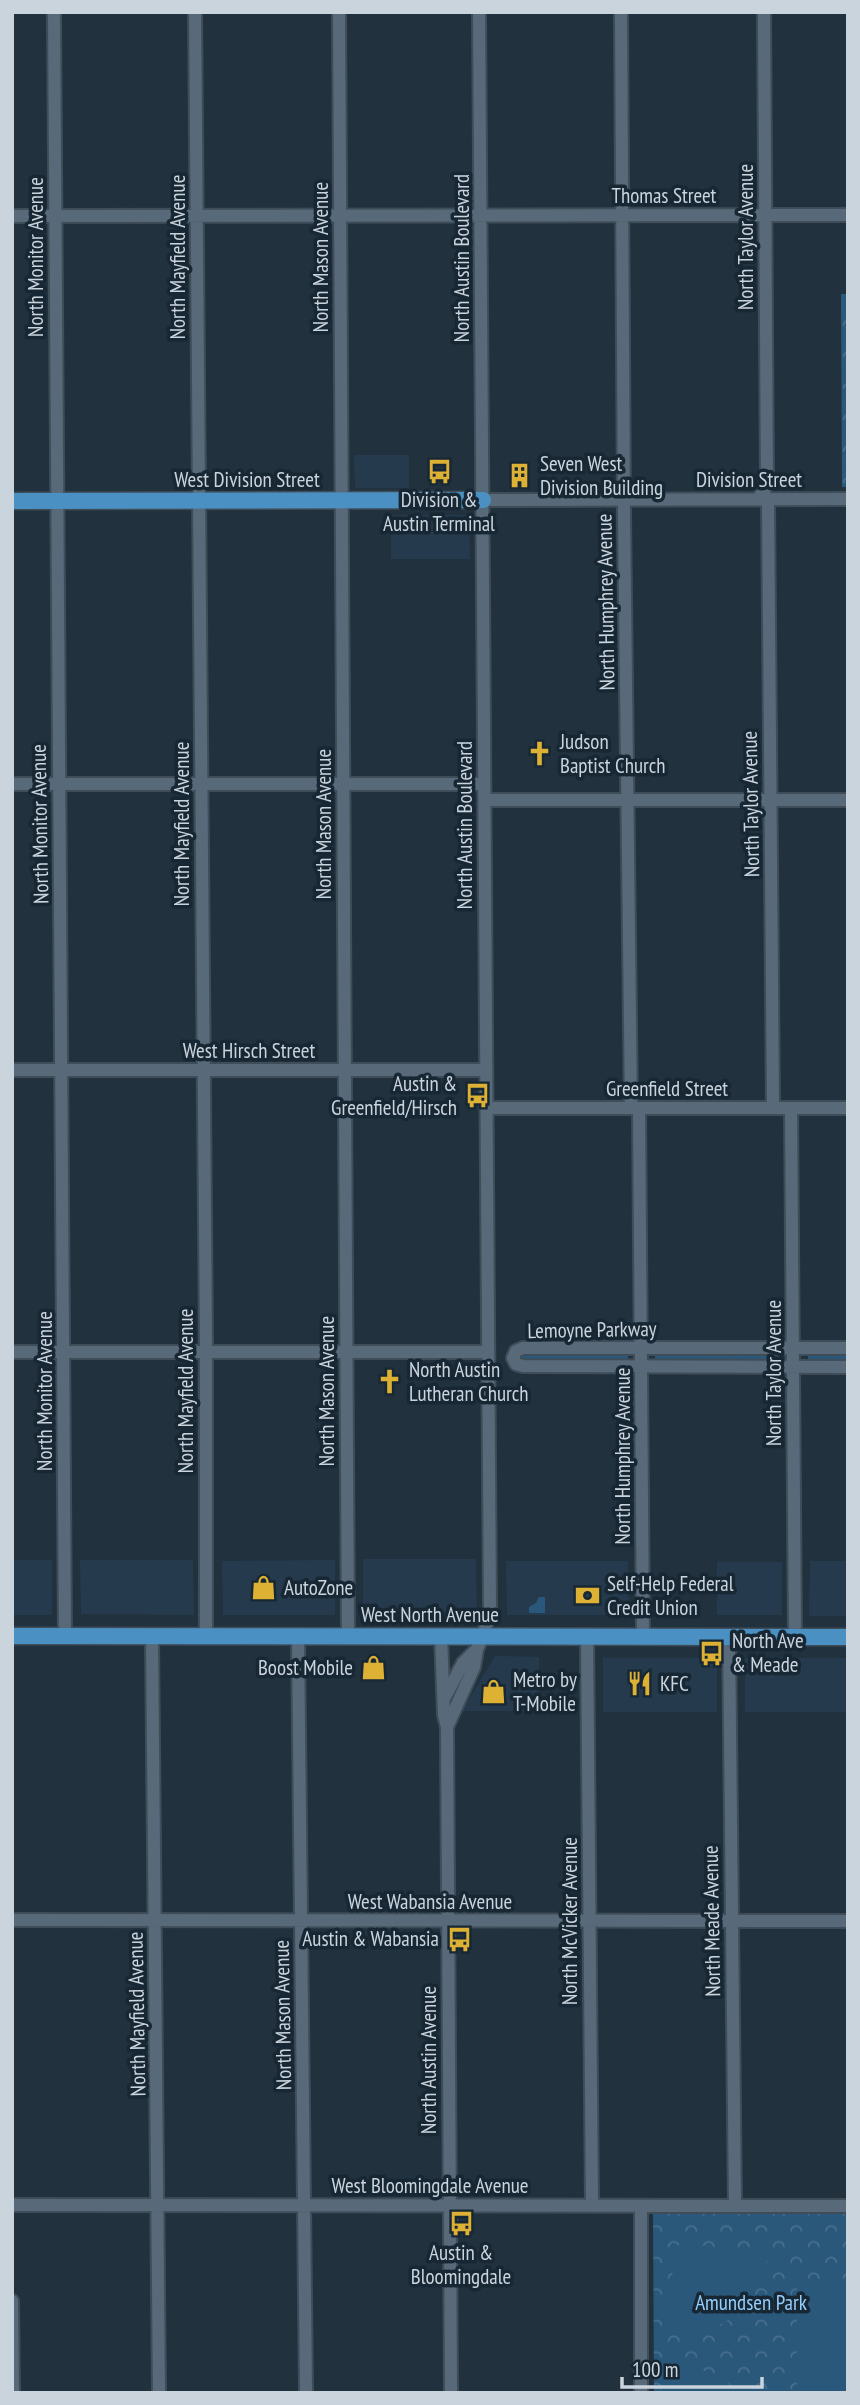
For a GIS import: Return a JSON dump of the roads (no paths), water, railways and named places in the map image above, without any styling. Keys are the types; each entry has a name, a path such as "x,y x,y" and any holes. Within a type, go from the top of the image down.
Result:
{"main road":[{"name":"West Division Street","path":"12,502 482,500"},
{"name":"West North Avenue","path":"12,1636 441,1636 480,1643 587,1636 848,1637"}],"street":[{"name":"North Monitor Avenue","path":"54,12 65,1636"},
{"name":"North Mayfield Avenue","path":"195,12 206,1636"},
{"name":"North Mason Avenue","path":"339,12 348,1636"},
{"name":"North Austin Boulevard","path":"479,12 490,1610 480,1643"},
{"name":"North Humphrey Avenue","path":"621,12 628,800 641,1349 643,1636"},
{"name":"North Taylor Avenue","path":"764,12 767,484 762,499 770,800 773,1108"},
{"name":"Thomas Street","path":"12,216 848,215"},
{"name":"Division Street","path":"482,500 848,499"},
{"path":"12,784 484,785"},
{"path":"485,800 848,800"},
{"name":"West Hirsch Street","path":"12,1070 486,1070"},
{"name":"Greenfield Street","path":"486,1108 848,1108"},
{"name":"North Taylor Avenue","path":"791,1108 795,1637"},
{"name":"Lemoyne Parkway","path":"848,1348 523,1348 516,1351 513,1358 516,1364 523,1366 848,1367"},
{"path":"12,1352 488,1352"},
{"name":"North Mayfield Avenue","path":"152,1636 159,2393"},
{"name":"North Mason Avenue","path":"298,1636 306,2393"},
{"name":"North Austin Avenue","path":"441,1636 447,1727 451,2393"},
{"name":"North McVicker Avenue","path":"587,1636 592,2205"},
{"name":"North Meade Avenue","path":"729,1636 735,2206"},
{"path":"444,1700 463,1663 480,1643"},
{"name":"North Austin Avenue","path":"447,1727 474,1667 480,1643"},
{"name":"West Wabansia Avenue","path":"12,1920 848,1921"},
{"name":"West Bloomingdale Avenue","path":"12,2205 848,2206"},
{"path":"641,2206 641,2393"},
{"path":"12,2301 13,2393"}],"place":[{"name":"Division & Austin Terminal","path":"439,471"},
{"name":"Seven West Division Building","path":"520,476"},
{"name":"Judson Baptist Church","path":"540,754"},
{"name":"Austin & Greenfield/Hirsch","path":"477,1096"},
{"name":"North Austin Lutheran Church","path":"389,1382"},
{"name":"AutoZone","path":"264,1588"},
{"name":"Self-Help Federal Credit Union","path":"587,1596"},
{"name":"North Ave & Meade","path":"712,1653"},
{"name":"Boost Mobile","path":"373,1668"},
{"name":"KFC","path":"640,1684"},
{"name":"Metro by T-Mobile","path":"493,1692"},
{"name":"Austin & Wabansia","path":"459,1939"},
{"name":"Austin & Bloomingdale","path":"461,2224"}],"park label":[{"name":"Amundsen Park","path":"751,2303"}]}
